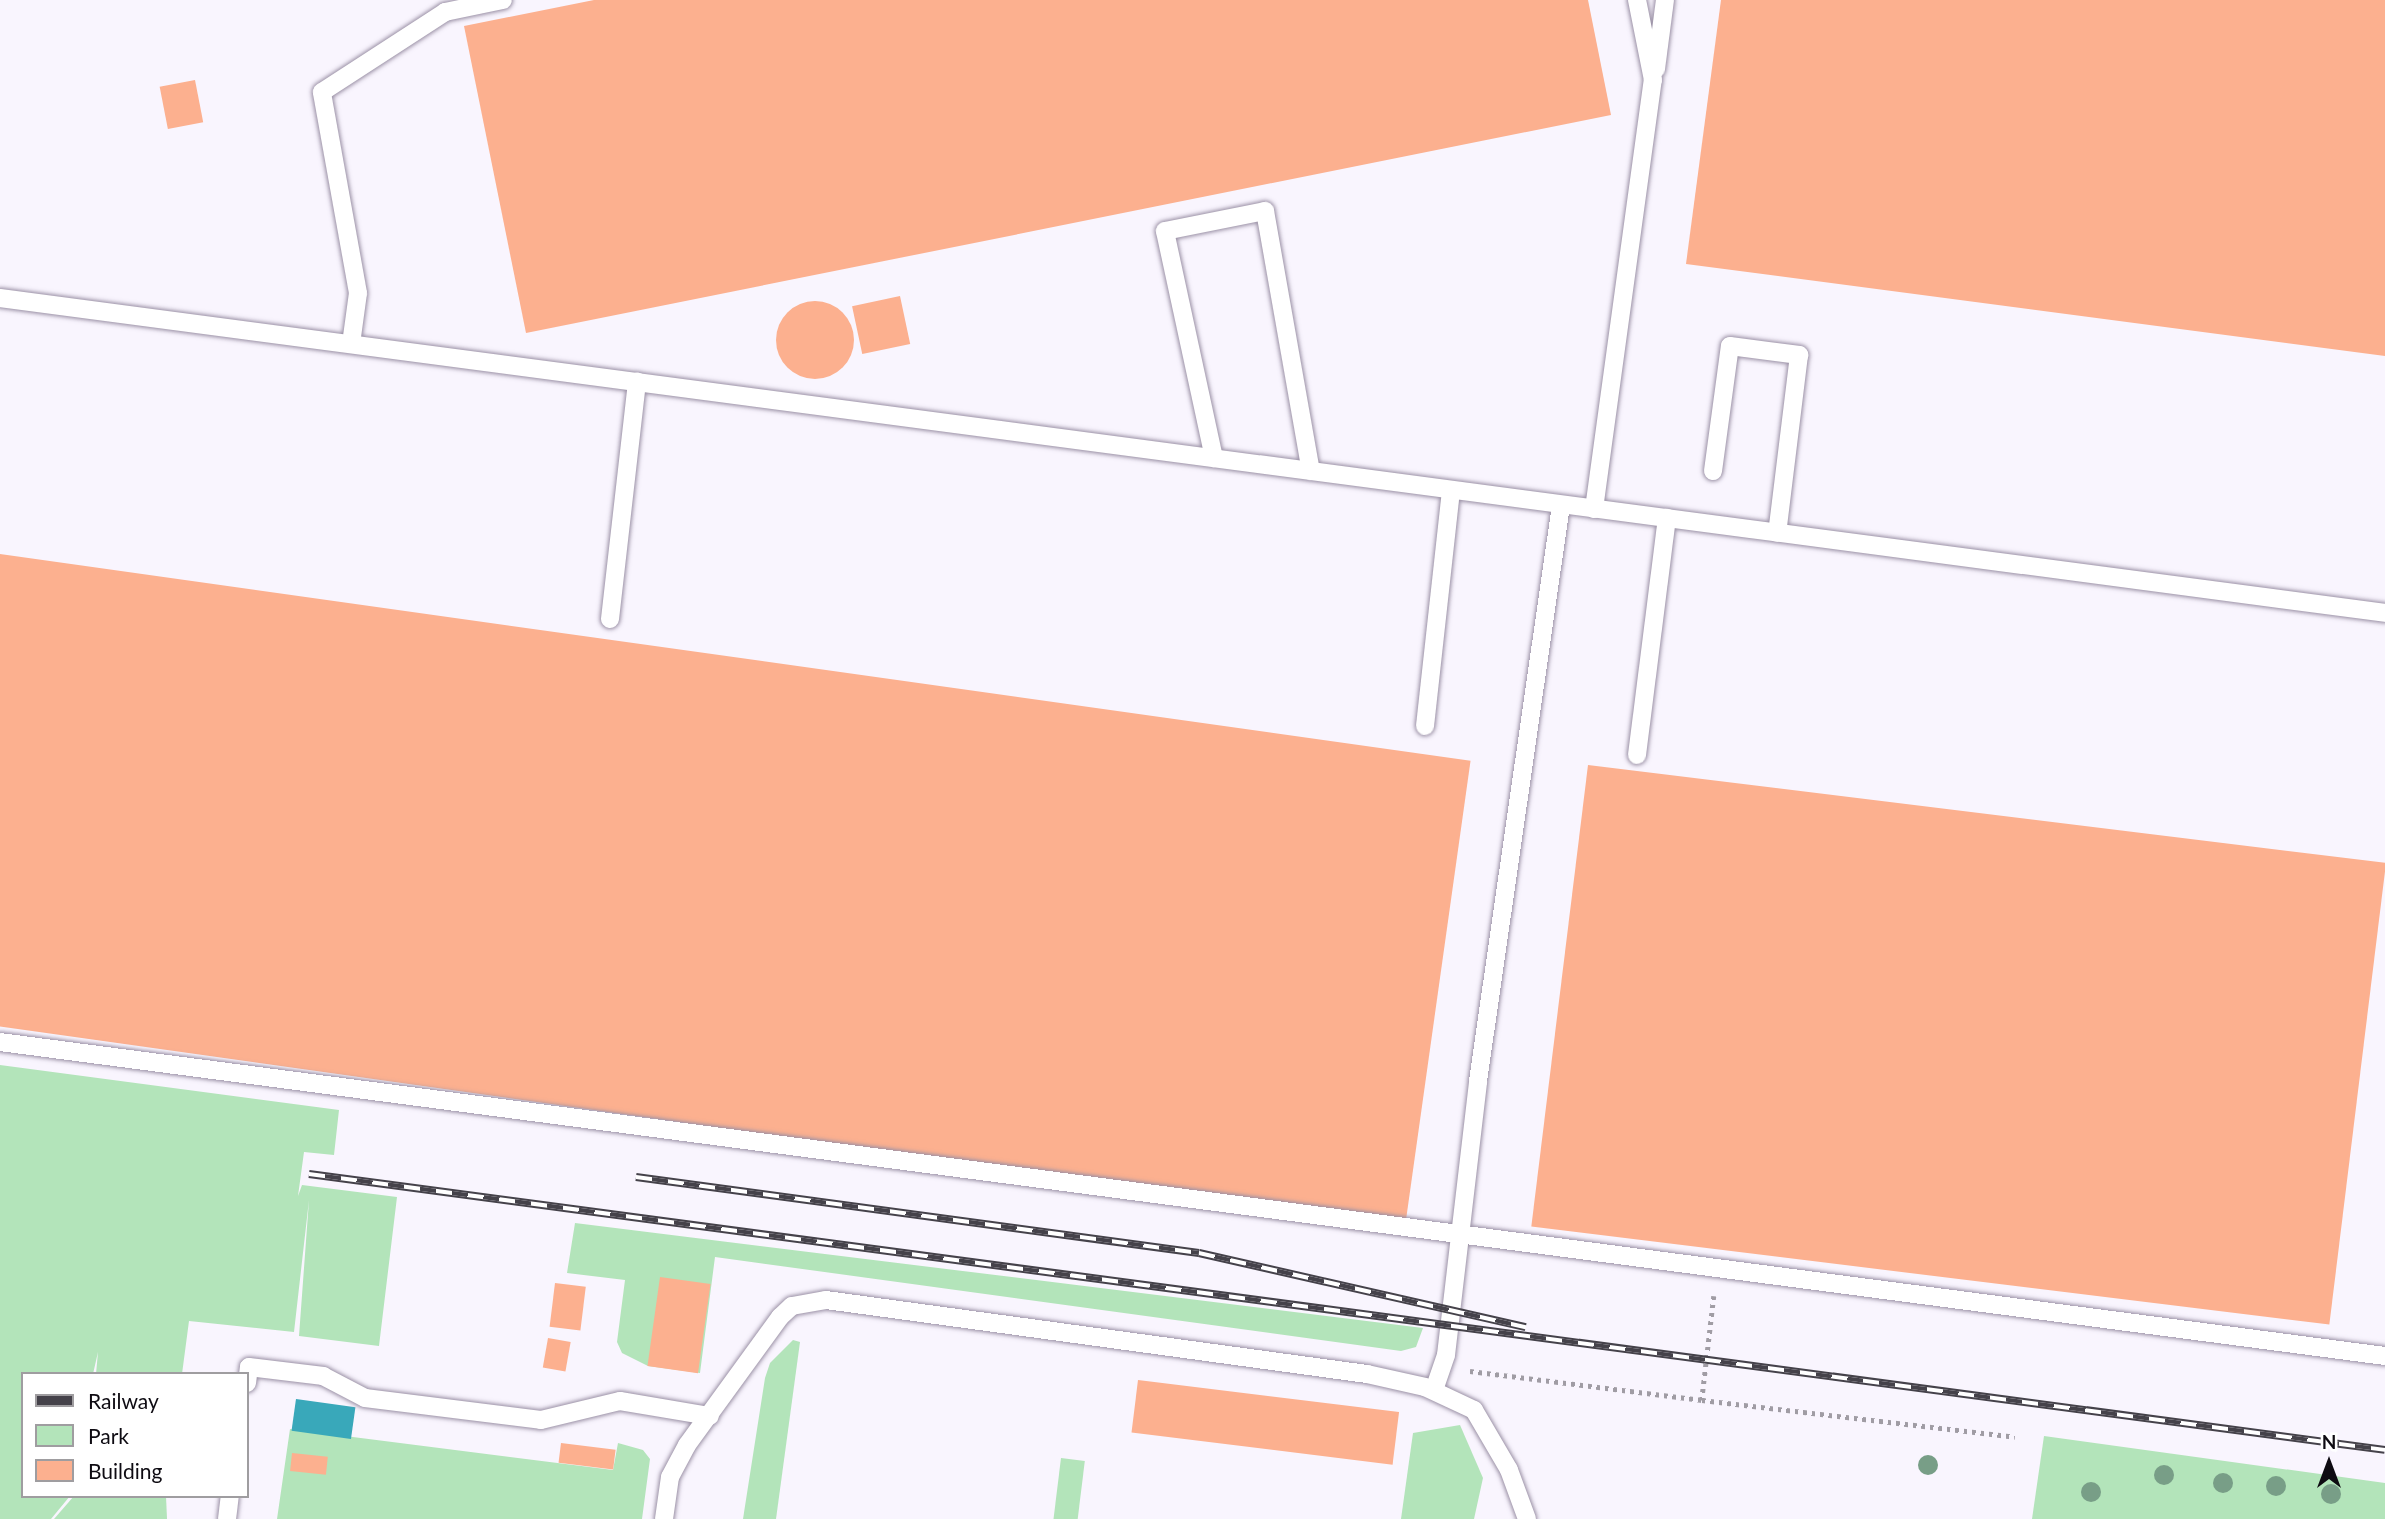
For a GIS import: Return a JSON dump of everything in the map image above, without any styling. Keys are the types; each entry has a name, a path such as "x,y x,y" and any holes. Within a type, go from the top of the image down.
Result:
{"lane":[{"path":"351,344 358,293 322,92 444,12 503,0"},
{"path":"1637,0 1653,80"},
{"path":"1594,509 1665,0"},
{"path":"1214,458 1165,231 1265,211 1311,471"},
{"path":"0,298 2385,613"},
{"path":"1713,471 1730,346 1799,355 1777,533"},
{"path":"610,619 637,382"},
{"path":"1425,726 1451,490"},
{"path":"1434,1390 1444,1367 1458,1234 1561,505"},
{"path":"1637,755 1667,518"},
{"path":"0,1042 2385,1356"},
{"path":"664,1519 670,1477 780,1317 792,1306 826,1300 1367,1374 1434,1390 1474,1410 1509,1470 1527,1519"},
{"path":"248,1375 249,1367 323,1376 365,1398 541,1420 620,1401 710,1416"},
{"path":"227,1519 230,1498"}],"path":[{"path":"1702,1400 1718,1268"},
{"path":"1444,1367 2015,1437"}],"green space":[{"path":"0,1065 339,1110 334,1155 304,1152 298,1196 302,1185 397,1197 379,1346 299,1336 309,1200 294,1332 189,1321 182,1372 96,1372 98,1352 93,1372 21,1372 21,1498 68,1498 51,1519 0,1519"},
{"path":"575,1223 1423,1328 1416,1347 1401,1351 715,1257 700,1373 648,1366 622,1353 617,1342 625,1280 567,1273"},
{"path":"793,1340 800,1342 776,1519 743,1519 765,1378 770,1363"},
{"path":"1460,1425 1483,1478 1474,1519 1401,1519 1413,1433"},
{"path":"290,1429 613,1470 618,1443 643,1450 650,1459 642,1519 277,1519"},
{"path":"2044,1436 2385,1483 2385,1519 2032,1519"},
{"path":"1061,1458 1085,1461 1078,1519 1054,1519"},
{"path":"72,1498 166,1498 167,1519 54,1519"}],"water":[{"path":"296,1399 355,1407 351,1439 292,1431"}],"building":[{"path":"594,0 1588,0 1611,115 526,333 464,26"},
{"path":"1721,0 2385,0 2385,356 1686,264"},
{"path":"195,80 203,122 168,129 160,87"},
{"path":"900,296 910,344 862,354 852,306"},
{"path":"815,301 830,304 842,313 851,325 854,340 851,355 842,367 830,376 815,379 800,376 788,367 779,355 776,340 779,325 788,313 800,304"},
{"path":"0,554 1471,761 1405,1224 0,1027"},
{"path":"1588,765 2385,863 2329,1325 1531,1227"},
{"path":"660,1277 711,1284 698,1373 647,1366"},
{"path":"555,1283 586,1287 580,1330 550,1327"},
{"path":"548,1338 571,1342 565,1372 543,1368"},
{"path":"1138,1380 1399,1412 1393,1465 1132,1433"},
{"path":"561,1443 616,1450 613,1470 559,1463"},
{"path":"292,1453 328,1457 326,1475 290,1471"}],"railway":[{"path":"309,1174 2385,1450"},
{"path":"636,1177 1199,1253 1526,1327"}]}
